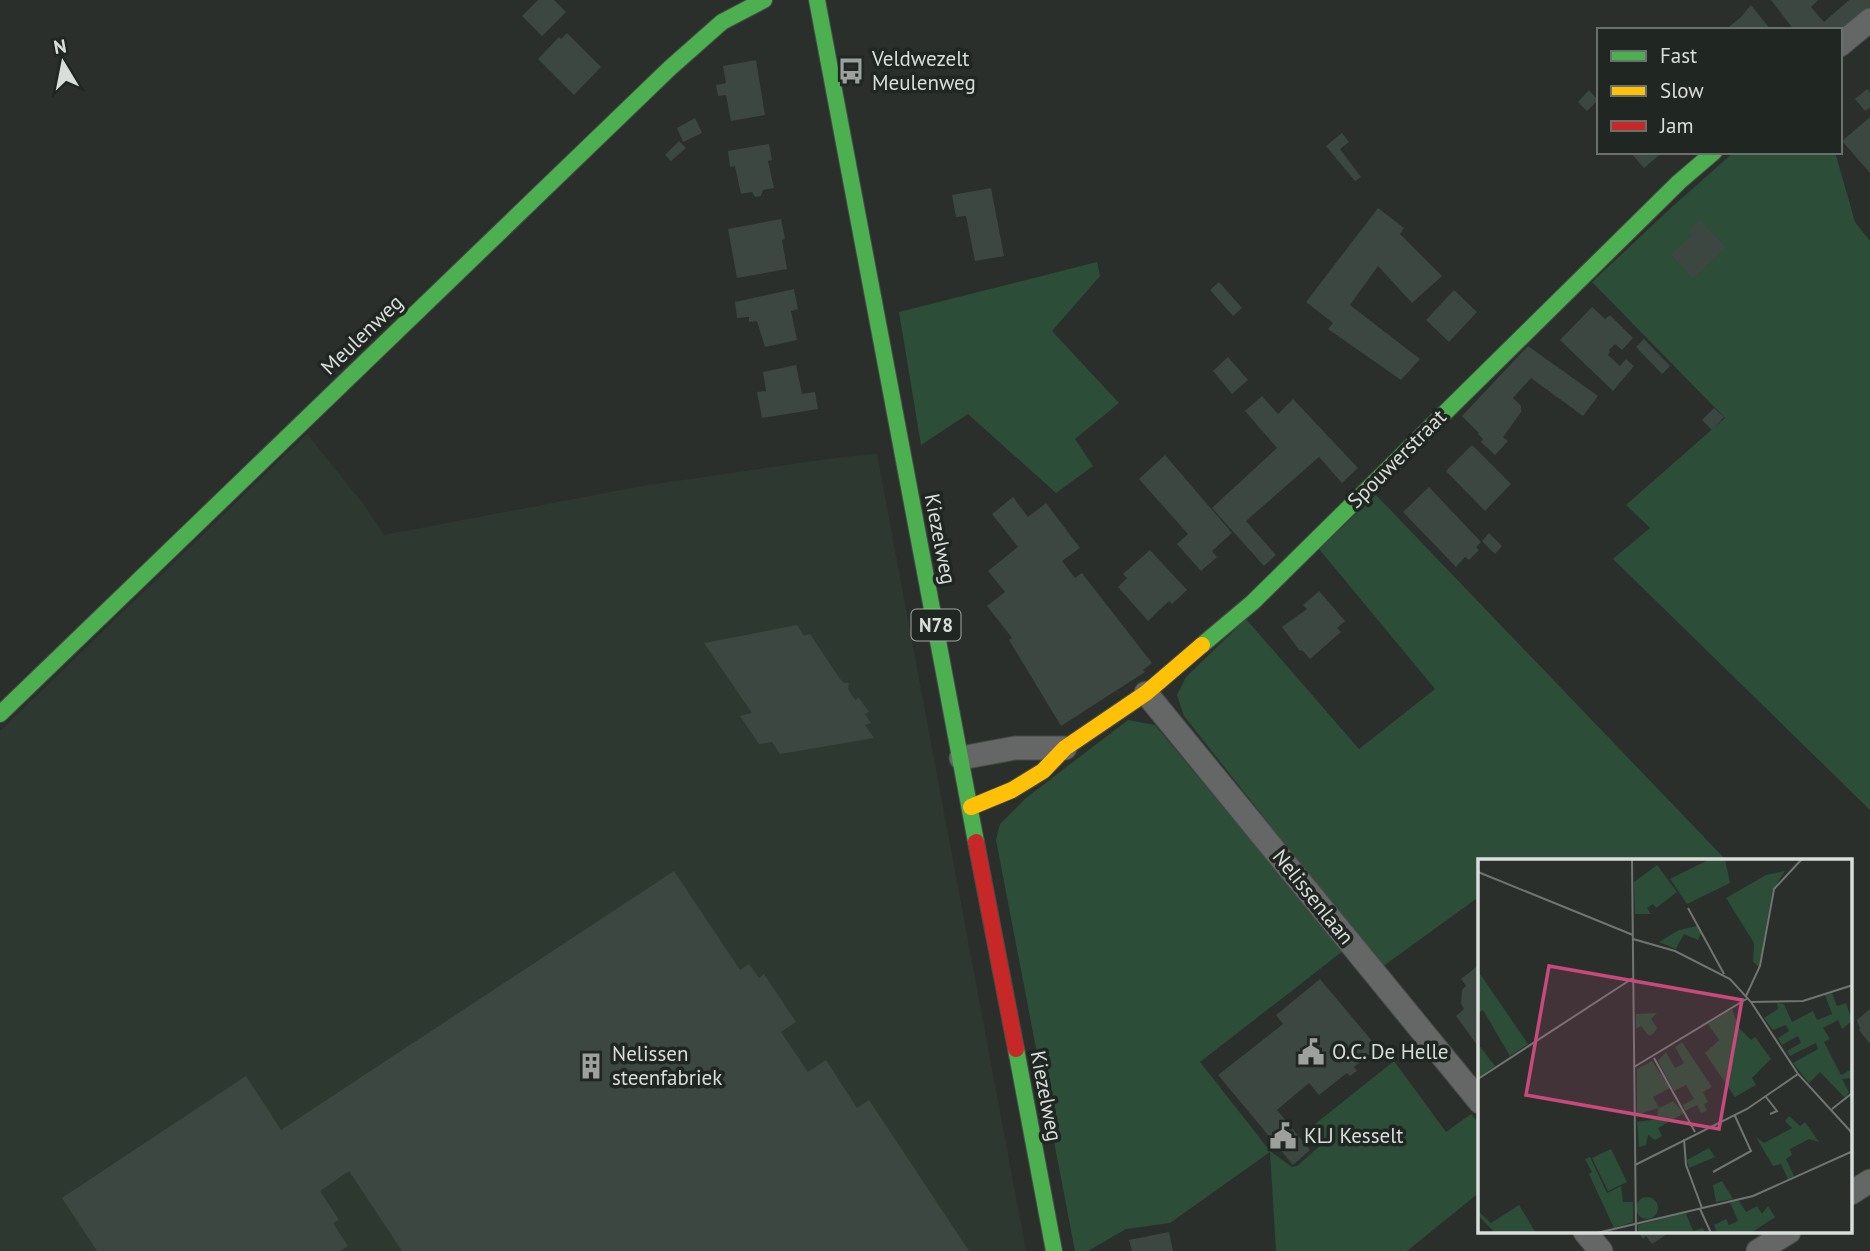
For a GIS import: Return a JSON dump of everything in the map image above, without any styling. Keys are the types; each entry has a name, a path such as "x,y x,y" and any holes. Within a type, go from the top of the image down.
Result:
{"street":[{"name":"Meulenweg","path":"0,715 670,68 722,22 764,0"},
{"name":"Kiezelweg","path":"817,0 1054,1251"},
{"path":"1842,43 1870,20"},
{"name":"Spouwerstraat","path":"971,807 1012,790 1043,771 1065,748 1146,693 1253,602 1679,182 1712,154"},
{"name":"Nelissenlaan","path":"1146,693 1478,1100"},
{"path":"961,758 1015,748 1065,748"},
{"path":"1853,1192 1870,1181"},
{"path":"1587,1234 1601,1251"},
{"path":"1758,1251 1786,1234"}],"shaded area":[{"path":"307,434 365,506 384,535 642,486 877,454 1026,1251 0,1251 0,731"}],"green space":[{"path":"1732,154 1836,154 1855,222 1870,241 1870,810 1613,559 1650,528 1626,505 1725,418 1592,282"},
{"path":"1097,262 1100,276 1052,331 1119,403 1075,439 1093,466 1056,493 968,414 921,445 899,312"},
{"path":"1376,495 1725,859 1478,859 1478,897 1382,967 1184,716 1177,695 1186,677 1246,619 1359,749 1435,689 1319,549"},
{"path":"1128,720 1155,725 1343,951 1200,1062 1270,1151 1292,1167 1297,1166 1322,1144 1310,1128 1394,1061 1446,1132 1471,1114 1478,1122 1478,1194 1407,1251 1276,1251 1270,1152 1170,1223 1126,1229 1088,1251 1075,1251 996,840 1000,824 1026,798"}],"building":[{"path":"538,0 554,0 566,12 542,36 522,16"},
{"path":"1771,0 1818,0 1811,7 1824,22 1849,0 1870,0 1870,7 1842,31 1842,28 1792,28"},
{"path":"1751,5 1769,28 1727,28"},
{"path":"567,33 601,67 574,95 538,59 559,37 561,39"},
{"path":"756,60 765,115 731,121 726,95 718,96 716,85 726,83 723,66"},
{"path":"1867,89 1870,92 1870,108 1865,111 1855,99"},
{"path":"1589,90 1597,99 1587,111 1578,102"},
{"path":"1870,117 1870,173 1842,141"},
{"path":"695,118 702,133 683,142 677,128"},
{"path":"1342,133 1349,142 1340,149 1361,177 1355,181 1326,146"},
{"path":"679,141 686,148 671,161 665,155"},
{"path":"769,144 772,160 768,161 774,188 763,190 761,196 755,197 752,192 741,194 735,166 730,167 728,151"},
{"path":"1632,154 1661,154 1644,168"},
{"path":"991,188 1004,256 975,261 966,216 956,217 952,195"},
{"path":"1378,208 1404,228 1400,234 1442,276 1412,303 1378,266 1350,305 1420,359 1401,380 1328,329 1333,323 1306,302"},
{"path":"781,219 787,269 737,278 728,229"},
{"path":"1700,220 1726,247 1693,279 1670,254 1692,235 1688,231"},
{"path":"1219,282 1242,308 1233,316 1210,290"},
{"path":"794,289 798,309 791,311 797,340 765,347 757,321 749,322 749,317 737,318 735,302"},
{"path":"1454,290 1477,312 1449,342 1426,320"},
{"path":"1592,307 1605,319 1610,315 1633,338 1622,350 1615,344 1609,350 1608,355 1620,366 1626,359 1634,366 1613,391 1560,340"},
{"path":"1644,339 1670,366 1662,374 1636,347"},
{"path":"1528,346 1598,396 1583,416 1531,378 1513,398 1521,406 1521,412 1503,437 1508,441 1495,455 1481,442 1483,439 1479,433 1462,416"},
{"path":"1228,357 1248,380 1232,394 1213,371"},
{"path":"796,365 802,394 815,392 818,409 762,418 757,392 766,391 763,372"},
{"path":"1262,396 1278,414 1293,399 1358,468 1342,483 1319,457 1246,521 1276,555 1264,566 1212,508 1277,448 1245,411"},
{"path":"1714,408 1724,417 1712,430 1702,420"},
{"path":"1472,445 1511,484 1485,511 1446,471"},
{"path":"1165,455 1232,533 1212,551 1217,557 1201,571 1177,544 1188,534 1139,479"},
{"path":"1429,487 1481,542 1476,547 1479,550 1469,560 1465,557 1456,567 1403,512"},
{"path":"1013,497 1028,517 1046,503 1080,548 1062,561 1075,578 1082,573 1152,663 1143,670 1145,672 1061,726 1009,640 1012,638 987,606 1005,592 988,571 1018,547 992,514"},
{"path":"1489,533 1502,546 1495,554 1482,541"},
{"path":"1150,550 1187,590 1172,604 1169,601 1148,621 1118,587 1127,578 1123,574"},
{"path":"1319,591 1345,621 1337,628 1341,632 1310,659 1299,650 1282,627 1307,609 1303,605"},
{"path":"797,625 804,636 810,634 840,679 849,683 848,689 855,700 859,698 869,712 865,714 871,723 865,725 874,738 780,754 772,742 759,744 740,716 752,713 704,643"},
{"name":"Nelissen steenfabriek","path":"674,871 740,970 749,964 759,978 764,974 796,1022 781,1032 808,1072 826,1060 857,1108 869,1100 969,1251 402,1251 349,1171 320,1191 339,1220 333,1223 348,1246 340,1251 97,1251 62,1198 246,1076 281,1130"},
{"path":"1478,966 1478,1046 1456,1016 1464,1009 1461,1004 1462,990 1466,986 1461,979"},
{"name":"O.C. De Helle","path":"1320,979 1378,1048 1354,1067 1357,1071 1350,1076 1347,1073 1319,1095 1309,1083 1277,1110 1310,1150 1293,1165 1218,1075 1283,1024 1276,1015"},
{"path":"1870,1009 1870,1044 1859,1030 1857,1020"},
{"path":"1169,1232 1173,1251 1132,1251 1129,1240"},
{"path":"1639,1234 1667,1234 1652,1244 1646,1236 1643,1239"}],"traffic: fast":[{"path":"0,714 670,68 722,22 764,0"},
{"path":"817,0 976,842"},
{"path":"1202,645 1253,602 1679,182 1712,154"},
{"path":"1016,1049 1054,1251"}],"traffic: slow":[{"path":"971,807 1012,790 1043,771 1065,748 1146,693 1202,645"}],"traffic: jam":[{"path":"976,842 1016,1049"}],"place":[{"name":"Veldwezelt Meulenweg","path":"851,71"},
{"name":"O.C. De Helle","path":"1311,1052"},
{"name":"Nelissen steenfabriek","path":"591,1066"},
{"name":"KLJ Kesselt","path":"1283,1136"}]}
